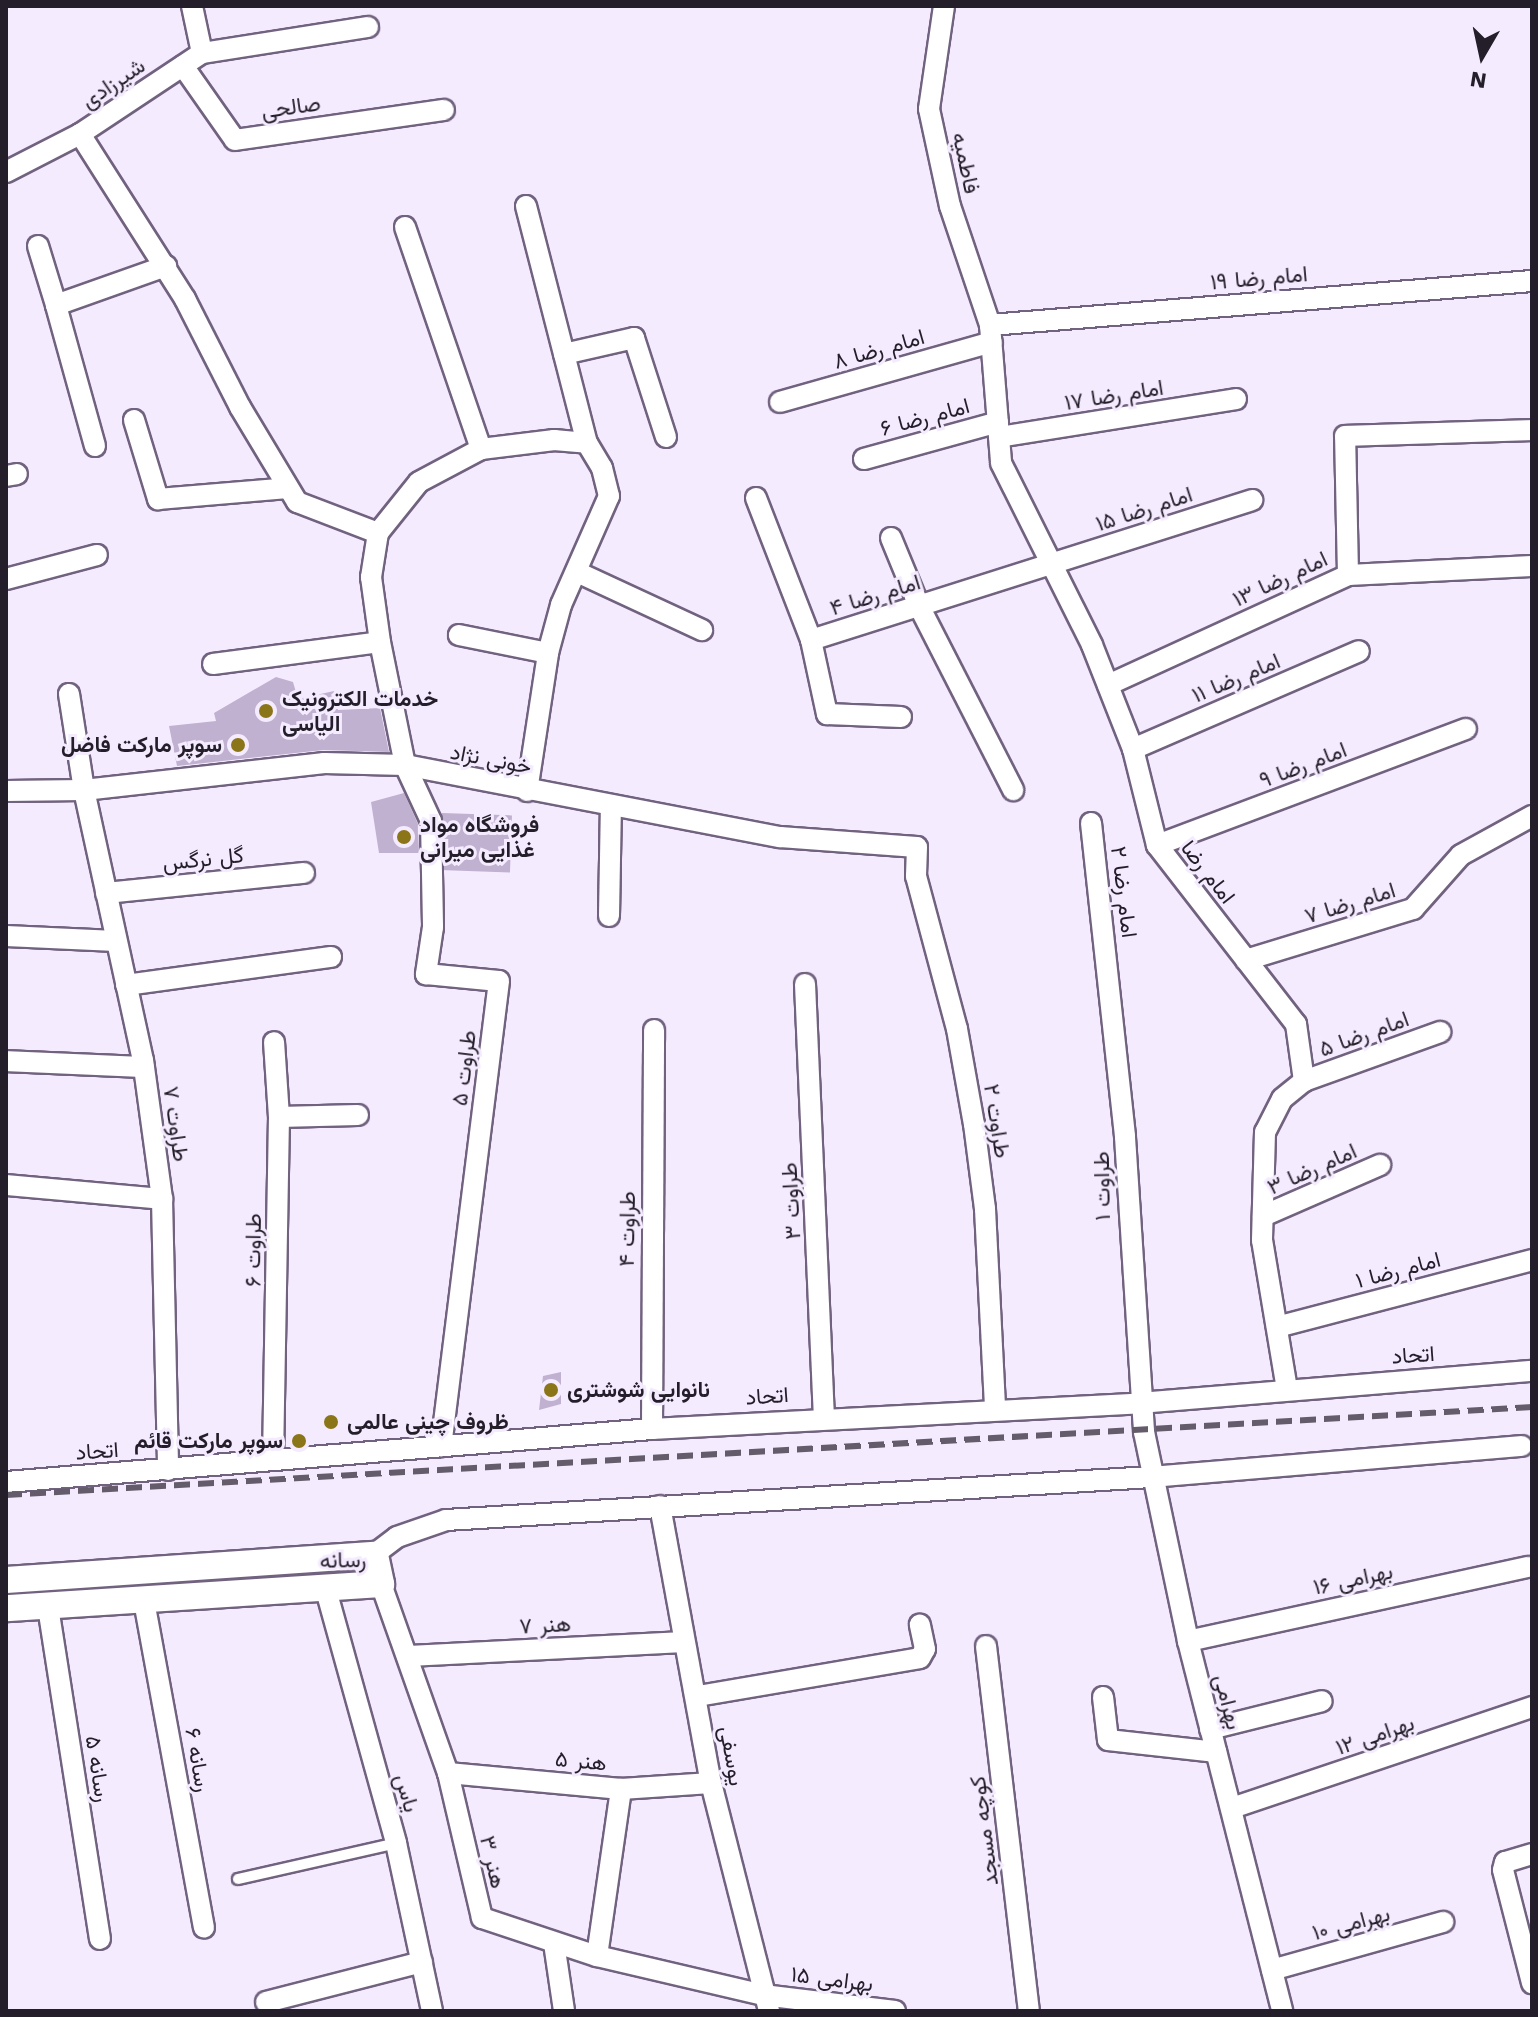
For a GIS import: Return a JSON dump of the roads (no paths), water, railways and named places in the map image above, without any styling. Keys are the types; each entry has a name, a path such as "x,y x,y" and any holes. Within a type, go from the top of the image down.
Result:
{"street":[{"path":"192,6 202,53 368,27"},
{"name":"فاطمیه","path":"944,6 929,109 950,206 991,334"},
{"name":"شیرزادی","path":"6,172 80,134 202,53"},
{"name":"صالحی","path":"183,66 235,140 444,110"},
{"path":"80,134 166,266 297,502 378,533"},
{"path":"526,206 587,443 602,468 609,496 561,605 548,653 527,791"},
{"path":"405,227 481,449"},
{"path":"38,246 95,446"},
{"path":"56,305 166,266"},
{"name":"امام رضا ۱۹","path":"991,334 1532,281"},
{"name":"امام رضا ۸","path":"780,402 991,334"},
{"name":"امام رضا","path":"991,334 1001,463 1108,685 1133,749 1157,845 1296,1024 1304,1081"},
{"path":"564,354 634,338 666,437"},
{"name":"امام رضا ۱۷","path":"998,430 1236,399"},
{"path":"134,420 158,499 288,488"},
{"name":"امام رضا ۶","path":"864,459 998,430"},
{"path":"1348,575 1345,436 1532,430"},
{"path":"405,765 380,642 371,577 378,533 419,482 481,449 554,440 587,443"},
{"name":"امام رضا ۴","path":"756,498 811,640 1052,564"},
{"name":"امام رضا ۱۵","path":"1052,564 1252,500"},
{"path":"891,538 919,606 1013,790"},
{"path":"6,579 97,555"},
{"name":"امام رضا ۱۳","path":"1108,685 1348,575 1532,566"},
{"path":"577,572 702,630"},
{"path":"459,635 548,653"},
{"path":"811,640 827,714 901,717"},
{"path":"213,664 380,642"},
{"name":"امام رضا ۱۱","path":"1133,749 1359,651"},
{"name":"طراوت ۷","path":"69,694 84,790 144,1067 162,1199 168,1470"},
{"name":"امام رضا ۹","path":"1157,845 1466,729"},
{"name":"خونی نژاد","path":"6,791 84,790 324,763 405,765 527,791 780,837 917,847"},
{"name":"طراوت ۵","path":"405,765 431,821 433,927 426,974 499,981 441,1446"},
{"path":"609,916 611,805"},
{"name":"امام رضا ۷","path":"1246,960 1413,909 1461,855 1532,816"},
{"name":"امام رضا ۲","path":"1091,823 1110,968"},
{"name":"طراوت ۲","path":"917,847 916,876 957,1029 976,1138 985,1209 995,1408"},
{"name":"گل نرگس","path":"106,893 304,873"},
{"path":"6,936 116,941"},
{"path":"126,985 331,957"},
{"name":"طراوت ۱","path":"1110,968 1140,1403"},
{"name":"طراوت ۳","path":"805,984 824,1416"},
{"name":"طراوت ۴","path":"652,1429 654,1030"},
{"name":"امام رضا ۵","path":"1304,1081 1440,1032"},
{"name":"طراوت ۶","path":"273,1460 279,1117 274,1042"},
{"path":"6,1061 144,1067"},
{"path":"1287,1389 1263,1216 1265,1132 1282,1099 1304,1081"},
{"path":"279,1117 358,1115"},
{"name":"امام رضا ۳","path":"1263,1216 1380,1165"},
{"path":"6,1185 162,1199"},
{"name":"امام رضا ۱","path":"1277,1327 1532,1260"},
{"name":"اتحاد","path":"6,1482 824,1416 1140,1403 1532,1371"},
{"name":"بهرامی","path":"1140,1403 1152,1477 1188,1641 1282,2011"},
{"path":"372,1556 397,1537 446,1520 1152,1477 1522,1446"},
{"name":"یوسفی","path":"660,1506 684,1642 698,1696 711,1783 766,2003"},
{"name":"رسانه","path":"6,1580 372,1556 381,1584 326,1590 6,1608"},
{"name":"بهرامی ۱۶","path":"1188,1641 1528,1567"},
{"name":"هنر ۳","path":"381,1584 448,1773 482,1918 597,1956 766,2003"},
{"name":"یاس","path":"326,1590 396,1843 432,2011"},
{"name":"رسانه ۶","path":"144,1601 204,1928"},
{"name":"رسانه ۵","path":"48,1607 100,1939"},
{"path":"698,1696 920,1658 925,1649 920,1625"},
{"name":"هنر ۷","path":"409,1656 684,1642"},
{"name":"کوچه مسجد","path":"986,1646 1029,2011"},
{"path":"1103,1697 1108,1740 1216,1752"},
{"path":"1210,1729 1322,1701"},
{"name":"بهرامی ۱۲","path":"1232,1808 1532,1707"},
{"name":"هنر ۵","path":"448,1773 621,1789 711,1783"},
{"path":"597,1956 621,1789"},
{"path":"1532,1854 1505,1862 1503,1870 1532,1983"},
{"name":"بهرامی ۱۰","path":"1272,1970 1443,1922"},
{"path":"554,1943 564,2011"},
{"path":"266,2002 422,1962"},
{"name":"بهرامی ۱۵","path":"766,2003 895,2011"}],"lane":[{"path":"238,1879 396,1843"}],"railway":[{"path":"6,1495 1532,1407"}],"place":[{"name":"خدمات الکترونیک الیاسی","path":"266,711"},
{"name":"سوپر مارکت فاضل","path":"238,745"},
{"name":"فروشگاه مواد غذایی میرانی","path":"404,837"},
{"name":"نانوایی شوشتری","path":"551,1390"},
{"name":"ظروف چینی عالمی","path":"331,1422"},
{"name":"سوپر مارکت قائم","path":"299,1441"}]}
